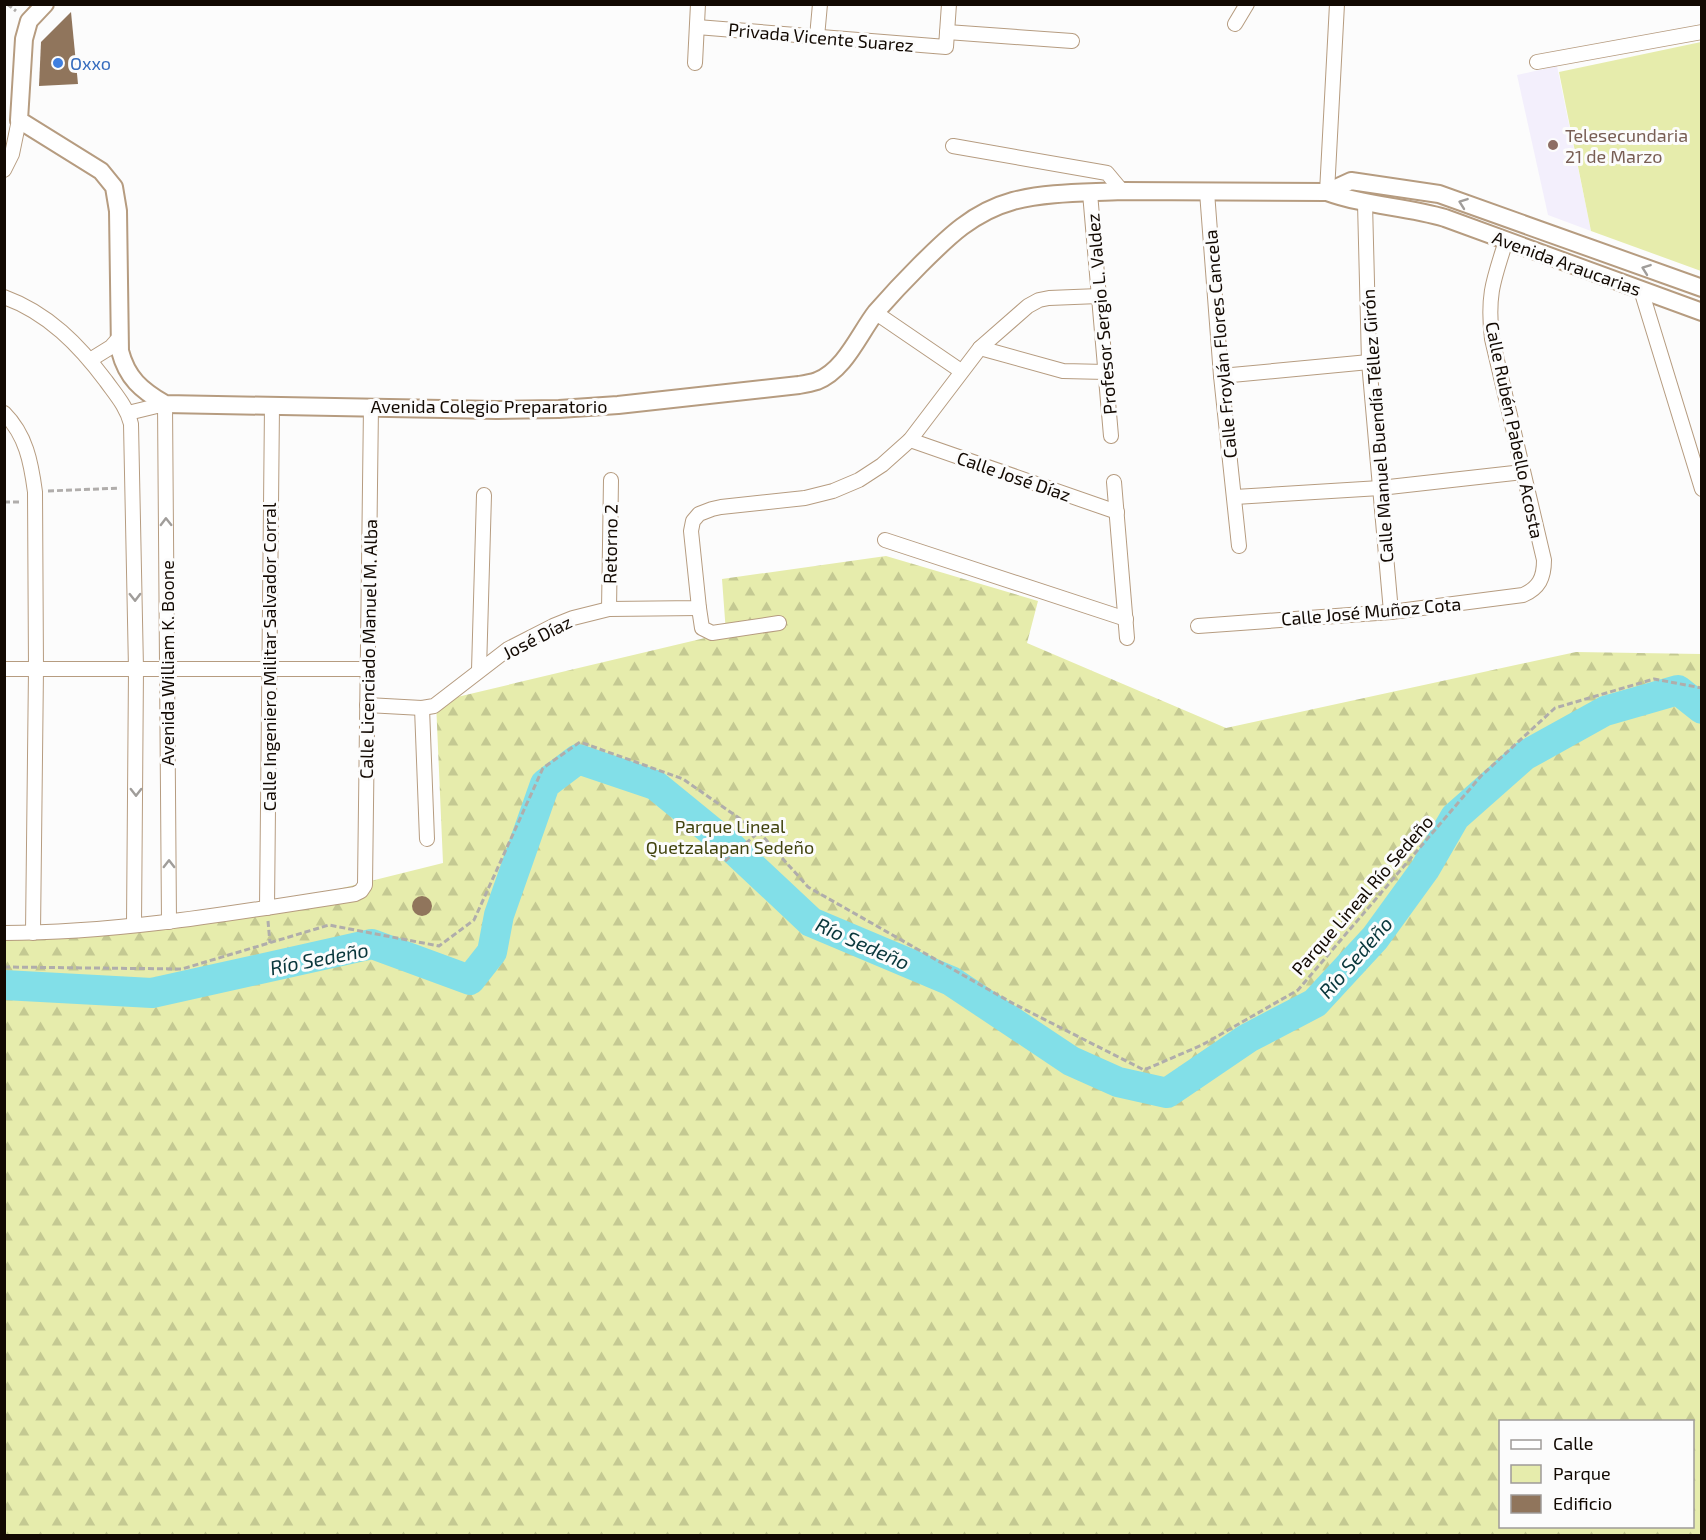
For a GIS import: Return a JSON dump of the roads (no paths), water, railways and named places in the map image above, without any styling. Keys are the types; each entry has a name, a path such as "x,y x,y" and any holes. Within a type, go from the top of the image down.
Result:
{"street":[{"path":"4,170 12,154 19,120 24,39 29,21 45,4"},
{"path":"695,63 698,4"},
{"path":"817,37 820,4"},
{"path":"949,4 947,32 1072,41"},
{"path":"1235,24 1247,4"},
{"path":"1327,192 1337,4"},
{"name":"Privada Vicente Suarez","path":"697,27 946,47 947,32"},
{"path":"1537,62 1701,32"},
{"path":"19,120 101,171 114,187 118,211 119,338 123,363 133,380 145,393 165,404"},
{"path":"953,146 1107,173 1122,191"},
{"name":"Avenida Araucarias","path":"1327,192 1351,181 1439,194 1701,288"},
{"name":"Avenida Araucarias","path":"1090,193 1122,191 1327,192 1350,201 1433,214 1701,312"},
{"name":"Calle Froylán Flores Cancela","path":"1207,192 1221,376 1239,546"},
{"name":"Profesor Sergio L. Valdez","path":"1090,193 1112,436"},
{"name":"Avenida Colegio Preparatorio","path":"128,413 165,404 559,409 618,405 799,385 818,380 831,372 876,313 900,286 957,229 982,212 1012,201 1039,196 1090,193"},
{"path":"1433,214 1439,194"},
{"name":"Calle Manuel Buendía Téllez Girón","path":"1365,202 1369,362 1391,612"},
{"name":"Calle Rubén Pabello Acosta","path":"1506,241 1491,288 1489,313 1492,339 1544,560 1544,574 1539,584"},
{"path":"1641,290 1701,489"},
{"path":"779,623 712,633 702,628 691,531 693,521 699,514 721,507 805,498 833,491 859,480 882,465 910,440 980,348 1028,306 1049,298 1099,296"},
{"path":"4,297 38,313 64,332 90,360 128,413"},
{"path":"876,313 961,371"},
{"path":"90,360 111,347 119,338"},
{"path":"980,348 1063,371 1106,372"},
{"path":"1221,376 1369,362"},
{"name":"Avenida William K. Boone","path":"165,404 169,922"},
{"name":"Calle Ingeniero Militar Salvador Corral","path":"267,908 272,405"},
{"name":"Calle Licenciado Manuel M. Alba","path":"267,908 355,894 365,885 371,406"},
{"path":"4,413 13,422 25,443 35,492 36,669 33,933"},
{"name":"Avenida William K. Boone","path":"128,413 131,424 136,669 135,925"},
{"name":"Calle José Díaz","path":"910,440 1117,512"},
{"path":"1235,497 1380,488 1523,472"},
{"name":"Retorno 2","path":"609,609 611,480"},
{"path":"1114,482 1127,638"},
{"path":"479,670 484,495"},
{"path":"885,540 1126,619"},
{"name":"Calle José Muñoz Cota","path":"1198,626 1391,612 1523,595 1533,591 1539,584"},
{"name":"José Díaz","path":"367,705 422,708 434,706 508,649 573,618 609,609 699,608"},
{"path":"4,669 366,669"},
{"path":"422,708 427,840"},
{"path":"4,933 33,933 169,922 267,908"}],"waterway":[{"name":"Río Sedeño","path":"4,985 152,993 372,944 470,980 492,952 499,915 545,784 578,759 655,785 731,847 811,922 951,981 1071,1061 1118,1082 1167,1093 1248,1038 1315,1003 1375,938 1425,869 1455,817 1524,756 1605,711 1678,690 1702,709"}],"place":[{"name":"Oxxo","path":"58,63"},
{"name":"Telesecundaria 21 de Marzo","path":"1553,145"}],"park label":[{"name":"Parque Lineal Quetzalapan Sedeño","path":"730,836"}]}
